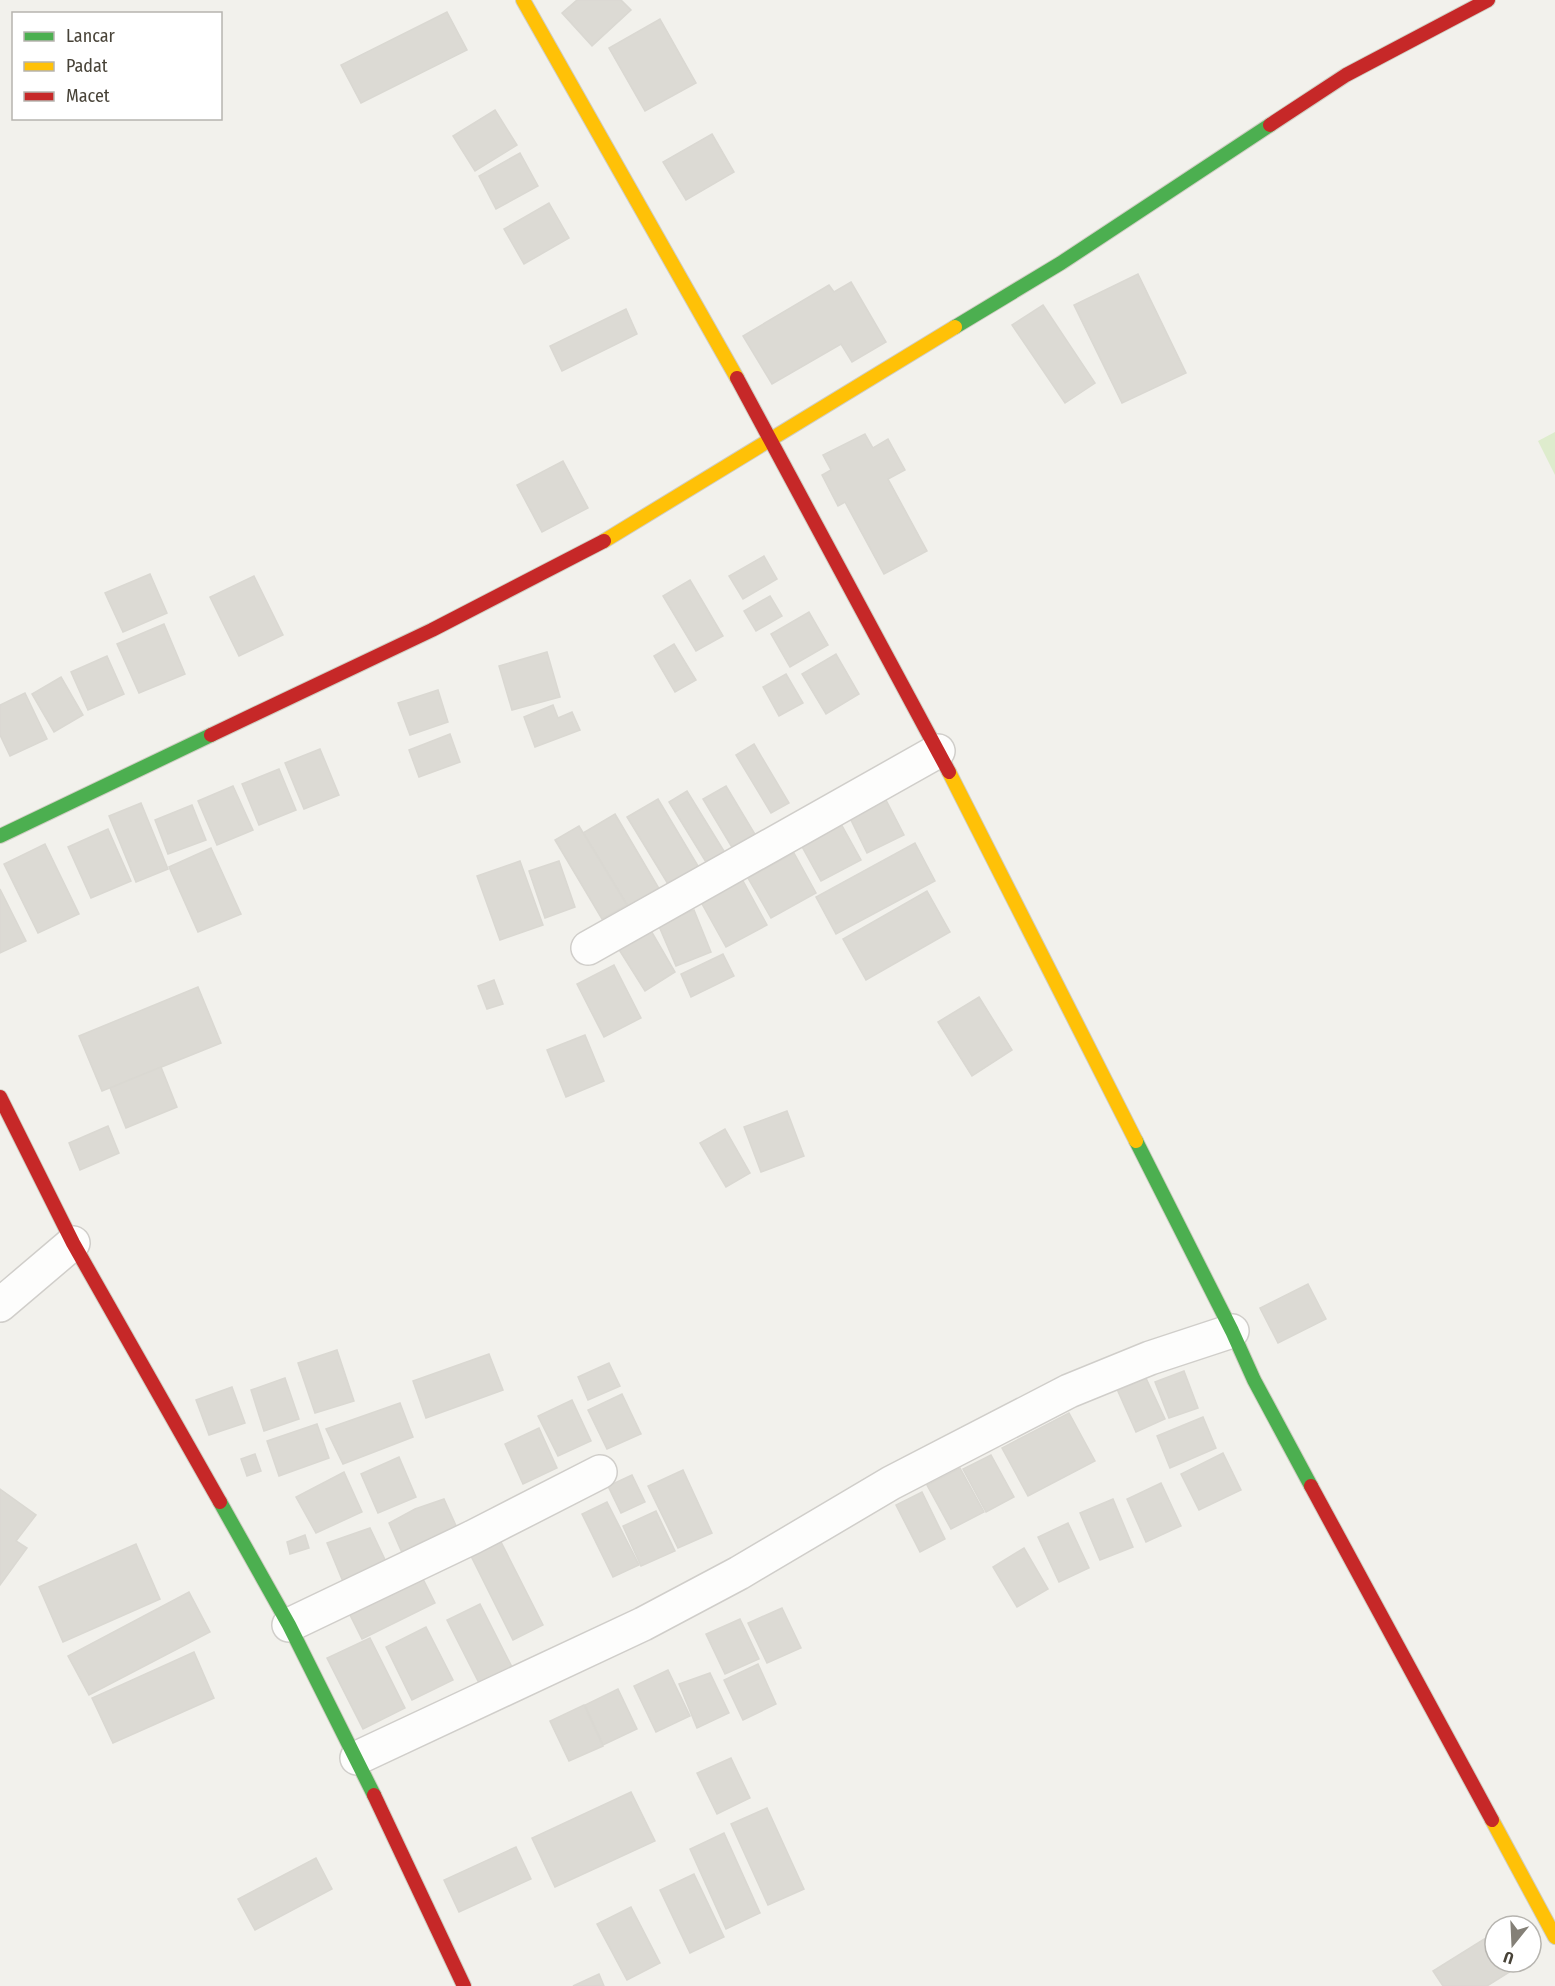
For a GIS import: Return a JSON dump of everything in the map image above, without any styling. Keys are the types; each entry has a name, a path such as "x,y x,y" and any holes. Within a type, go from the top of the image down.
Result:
{"street":[{"path":"523,0 631,186 938,751 1232,1331 1254,1380 1555,1936"},
{"path":"0,836 442,625 597,545 1061,263 1346,75 1488,0"},
{"path":"588,948 938,751"},
{"path":"0,1097 74,1243 290,1625 357,1758 464,1986"},
{"path":"0,1305 74,1243"},
{"path":"357,1758 643,1624 738,1573 891,1483 1069,1391 1150,1358 1232,1331"},
{"path":"290,1625 473,1537 600,1472"}],"green space":[{"path":"1555,432 1555,475 1538,441"}],"building":[{"path":"577,0 621,0 631,10 592,46 562,13"},
{"path":"447,12 467,50 361,103 341,65"},
{"path":"660,19 696,83 645,111 609,48"},
{"path":"495,110 517,145 475,171 453,136"},
{"path":"712,134 734,172 686,200 663,162"},
{"path":"520,153 538,186 496,209 479,176"},
{"path":"549,203 569,238 524,264 504,229"},
{"path":"1138,274 1186,373 1122,403 1074,305"},
{"path":"851,282 886,342 852,362 841,344 772,384 743,336 829,285 834,292"},
{"path":"1043,305 1095,383 1065,403 1012,325"},
{"path":"626,309 637,334 562,371 550,346"},
{"path":"865,434 873,448 888,439 905,470 888,479 927,551 884,574 845,502 838,506 822,475 831,470 823,455"},
{"path":"563,461 588,508 542,532 517,485"},
{"path":"764,556 777,579 743,599 729,576"},
{"path":"150,574 167,613 123,632 105,593"},
{"path":"254,576 283,635 239,656 210,597"},
{"path":"690,580 723,636 696,651 663,596"},
{"path":"770,596 782,616 756,631 744,611"},
{"path":"809,612 828,645 790,667 771,634"},
{"path":"164,624 185,674 139,693 117,644"},
{"path":"674,644 696,680 675,692 654,656"},
{"path":"547,652 560,697 512,710 499,666"},
{"path":"836,654 859,694 826,714 802,674"},
{"path":"107,656 124,694 88,710 71,672"},
{"path":"786,674 803,703 779,716 763,687"},
{"path":"61,677 83,715 54,732 32,694"},
{"path":"438,690 448,722 410,735 398,703"},
{"path":"25,693 47,739 10,756 0,735 0,705"},
{"path":"553,705 558,718 572,712 580,730 535,747 524,717"},
{"path":"450,734 460,762 419,777 409,750"},
{"path":"754,744 789,803 771,813 736,755"},
{"path":"320,749 339,795 304,809 285,763"},
{"path":"279,769 296,810 259,825 242,784"},
{"path":"233,786 253,830 217,845 198,801"},
{"path":"726,786 756,836 733,849 703,799"},
{"path":"687,791 727,856 709,867 669,802"},
{"path":"658,799 701,871 671,889 627,817"},
{"path":"886,800 904,835 867,853 850,818"},
{"path":"141,803 168,869 136,882 109,816"},
{"path":"192,805 206,840 168,854 155,820"},
{"path":"615,814 661,892 630,910 583,833"},
{"path":"840,822 861,860 821,881 800,843"},
{"path":"579,826 627,905 602,919 555,840"},
{"path":"108,829 131,881 91,898 68,847"},
{"path":"915,843 935,881 836,934 816,897"},
{"path":"45,844 79,914 38,933 4,864"},
{"path":"211,848 241,914 198,932 169,867"},
{"path":"794,853 816,893 771,918 748,878"},
{"path":"520,861 543,925 500,940 477,876"},
{"path":"559,861 575,907 545,918 529,871"},
{"path":"742,879 767,925 726,947 701,902"},
{"path":"0,889 26,941 0,953"},
{"path":"927,891 950,932 866,980 843,939"},
{"path":"694,910 711,952 676,966 658,924"},
{"path":"650,929 675,972 645,991 618,948"},
{"path":"723,954 734,976 691,997 681,974"},
{"path":"614,965 641,1018 604,1037 577,984"},
{"path":"494,980 503,1004 487,1009 478,986"},
{"path":"198,987 221,1043 102,1091 79,1036"},
{"path":"979,997 1012,1050 972,1076 938,1022"},
{"path":"585,1035 604,1081 566,1097 547,1050"},
{"path":"161,1067 177,1107 126,1128 110,1088"},
{"path":"787,1111 804,1156 761,1172 744,1127"},
{"path":"108,1126 119,1153 80,1170 69,1143"},
{"path":"725,1129 750,1173 726,1187 700,1143"},
{"path":"1308,1284 1326,1319 1278,1343 1260,1308"},
{"path":"337,1350 354,1401 315,1413 298,1363"},
{"path":"489,1354 503,1390 426,1418 413,1381"},
{"path":"609,1363 620,1386 588,1400 578,1377"},
{"path":"1184,1371 1198,1408 1169,1418 1155,1382"},
{"path":"1145,1376 1165,1419 1136,1432 1117,1389"},
{"path":"285,1378 299,1419 264,1431 251,1390"},
{"path":"232,1387 245,1423 209,1435 196,1400"},
{"path":"622,1394 641,1434 607,1449 588,1410"},
{"path":"572,1400 591,1441 558,1456 538,1416"},
{"path":"400,1403 413,1437 343,1464 326,1429"},
{"path":"1069,1413 1095,1461 1028,1496 1002,1448"},
{"path":"1203,1417 1216,1448 1170,1468 1157,1436"},
{"path":"317,1424 329,1458 279,1476 267,1441"},
{"path":"539,1428 557,1468 523,1484 505,1444"},
{"path":"1223,1453 1241,1490 1199,1510 1181,1474"},
{"path":"255,1454 261,1471 247,1476 241,1459"},
{"path":"991,1455 1014,1497 986,1512 963,1469"},
{"path":"399,1457 416,1497 378,1513 361,1474"},
{"path":"960,1468 984,1512 951,1529 927,1485"},
{"path":"683,1470 712,1533 678,1548 648,1486"},
{"path":"344,1472 362,1512 316,1533 296,1497"},
{"path":"632,1475 645,1502 621,1513 608,1486"},
{"path":"1161,1483 1181,1526 1146,1542 1127,1499"},
{"path":"0,1489 36,1515 16,1541 27,1548 0,1585"},
{"path":"922,1492 945,1539 920,1552 896,1505"},
{"path":"444,1499 462,1539 407,1564 389,1523 415,1509"},
{"path":"1113,1499 1133,1547 1100,1560 1080,1513"},
{"path":"607,1502 639,1565 613,1577 582,1514"},
{"path":"656,1511 675,1551 641,1566 623,1526"},
{"path":"1068,1523 1089,1568 1059,1582 1038,1537"},
{"path":"370,1528 389,1568 344,1584 327,1543"},
{"path":"305,1535 309,1548 290,1554 287,1542"},
{"path":"499,1538 543,1625 513,1640 469,1552"},
{"path":"136,1544 160,1599 63,1642 39,1587"},
{"path":"1024,1548 1048,1589 1017,1607 993,1567"},
{"path":"421,1575 435,1603 362,1639 348,1611"},
{"path":"189,1592 210,1632 89,1695 68,1656"},
{"path":"480,1604 512,1667 479,1683 447,1620"},
{"path":"782,1608 801,1648 767,1663 748,1623"},
{"path":"740,1619 759,1659 725,1674 706,1634"},
{"path":"426,1627 453,1680 412,1700 386,1647"},
{"path":"370,1638 405,1708 363,1729 327,1658"},
{"path":"194,1652 214,1698 113,1743 92,1698"},
{"path":"758,1664 776,1704 743,1720 724,1680"},
{"path":"668,1670 690,1716 656,1732 634,1686"},
{"path":"710,1673 729,1713 697,1728 679,1684"},
{"path":"618,1689 637,1729 603,1745 585,1705"},
{"path":"584,1705 603,1746 569,1761 550,1721"},
{"path":"731,1758 750,1798 717,1814 697,1773"},
{"path":"631,1792 655,1841 555,1887 532,1838"},
{"path":"767,1808 804,1889 768,1905 731,1824"},
{"path":"724,1833 760,1913 726,1929 690,1849"},
{"path":"516,1847 531,1879 459,1912 444,1880"},
{"path":"316,1858 332,1889 255,1930 238,1899"},
{"path":"694,1874 724,1937 690,1953 660,1890"},
{"path":"631,1907 660,1963 627,1980 597,1924"},
{"path":"1483,1940 1483,1974 1506,1974 1487,1986 1443,1986 1433,1971"},
{"path":"599,1974 604,1986 573,1986"}],"traffic: fast":[{"path":"955,327 1061,263 1270,125"},
{"path":"0,836 211,735"},
{"path":"1136,1141 1232,1331 1254,1380 1311,1486"},
{"path":"220,1502 289,1625 374,1795"}],"traffic: slow":[{"path":"523,0 737,378"},
{"path":"604,541 955,327"},
{"path":"949,772 1136,1141"},
{"path":"1492,1820 1555,1937"}],"traffic: jam":[{"path":"1270,125 1346,75 1488,0"},
{"path":"737,378 949,772"},
{"path":"211,735 432,630 604,541"},
{"path":"0,1097 73,1243 220,1502"},
{"path":"1311,1486 1492,1820"},
{"path":"374,1795 464,1986"}]}
